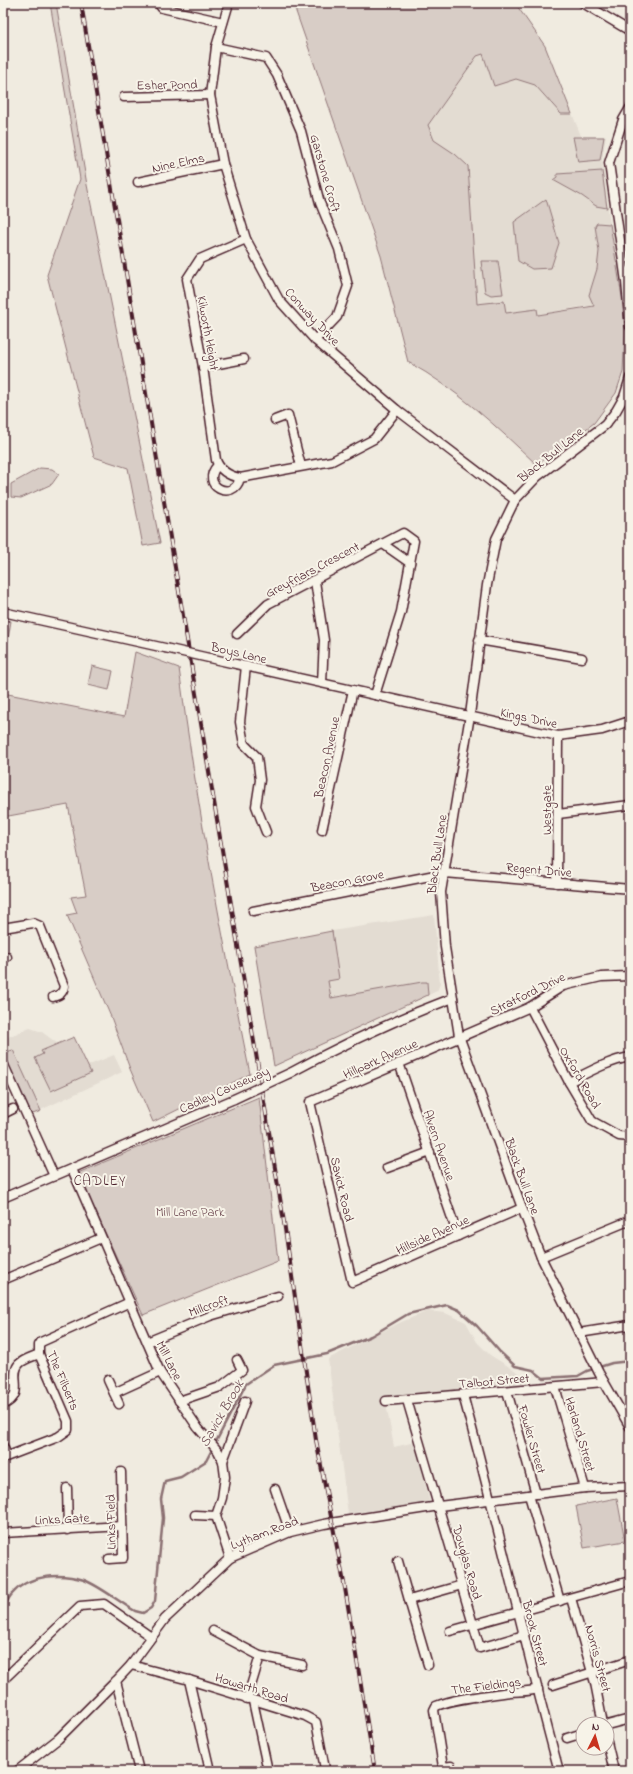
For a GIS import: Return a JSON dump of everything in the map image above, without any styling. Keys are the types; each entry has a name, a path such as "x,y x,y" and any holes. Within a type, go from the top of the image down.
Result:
{"street":[{"path":"158,3 162,8 223,22"},
{"name":"Conway Drive","path":"229,3 216,47 210,95 224,164 246,240 279,300 315,340 397,410 515,500"},
{"path":"585,4 630,31"},
{"name":"Garstone Croft","path":"216,47 266,58 277,75 301,131 320,203 339,250 348,286 337,317 315,340"},
{"name":"Esher Pond","path":"124,97 210,95"},
{"path":"630,108 623,120 609,163 628,281 630,326"},
{"name":"Nine Elms","path":"138,182 224,164"},
{"name":"Kilworth Height","path":"246,240 200,259 187,279 203,367 218,465 212,475 214,485 217,489 221,491 232,489 237,485 240,478 332,461 374,439 397,410"},
{"path":"203,367 244,359"},
{"name":"Black Bull Lane","path":"604,1382 542,1257 522,1208 459,1036 442,920 441,892 470,716 479,640 496,539 515,500 538,476 605,425 616,411 624,397 630,378"},
{"path":"275,420 288,415 301,466"},
{"path":"218,465 228,474 240,478"},
{"name":"Greyfriars Crescent","path":"237,634 268,604 315,581 403,534 414,541 401,612 376,695"},
{"path":"383,544 410,563"},
{"path":"315,581 324,640 322,683"},
{"name":"Boys Lane","path":"3,612 470,716"},
{"path":"479,640 582,658"},
{"path":"246,666 240,722 244,744 257,758 260,780 256,806 266,832"},
{"name":"Beacon Avenue","path":"322,830 353,690"},
{"name":"Kings Drive","path":"470,716 558,736 602,730 630,721"},
{"name":"Westgate","path":"557,883 558,736"},
{"path":"558,814 630,805"},
{"name":"Regent Drive","path":"445,872 557,883 630,888"},
{"name":"Beacon Grove","path":"253,911 445,872"},
{"path":"3,928 33,923 40,926 64,986 64,990 60,995 54,997"},
{"name":"Stratford Drive","path":"459,1036 530,1007 563,986 601,977 630,976"},
{"name":"Cadley Causeway","path":"3,1198 234,1099 290,1073 344,1044 402,1018 453,998"},
{"name":"Oxford Road","path":"530,1007 569,1082 592,1121 619,1136 630,1137"},
{"name":"Hillpark Avenue","path":"310,1102 459,1036"},
{"path":"569,1082 595,1068 618,1059 630,1057"},
{"name":"Alvern Avenue","path":"399,1063 458,1236"},
{"path":"3,1064 54,1176"},
{"name":"Savick Road","path":"310,1102 352,1282"},
{"path":"3,1114 13,1109"},
{"path":"387,1168 430,1152"},
{"name":"Mill Lane","path":"72,1169 160,1372 179,1401 210,1443 218,1451 223,1462 225,1477 222,1498 216,1516"},
{"name":"Hillside Avenue","path":"352,1282 522,1208"},
{"path":"542,1257 626,1222 630,1223"},
{"path":"3,1280 101,1238"},
{"name":"Millcroft","path":"147,1342 210,1316 278,1296"},
{"name":"The Filberts","path":"5,1457 58,1437 68,1430 68,1421 39,1354 38,1349 41,1342 130,1302"},
{"path":"579,1333 630,1325"},
{"path":"3,1405 13,1400 15,1394 16,1369 19,1364 39,1354"},
{"path":"179,1401 220,1387 242,1370 237,1360"},
{"path":"114,1393 160,1372"},
{"path":"108,1380 119,1404"},
{"path":"604,1382 630,1427"},
{"name":"Talbot Street","path":"386,1402 604,1382"},
{"name":"Harland Street","path":"555,1387 585,1488"},
{"name":"Fowler Street","path":"507,1391 533,1494"},
{"name":"Brook Street","path":"463,1395 492,1500 512,1590 519,1612 559,1771"},
{"name":"Douglas Road","path":"407,1400 480,1648 524,1635"},
{"path":"223,1462 245,1401"},
{"path":"3,1446 5,1457"},
{"name":"Links Field","path":"109,1559 123,1558 121,1472"},
{"name":"Lytham Road","path":"17,1771 58,1739 131,1666 151,1636 165,1619 230,1558 290,1532 324,1524 439,1506 533,1494 585,1488 620,1488 630,1486"},
{"path":"67,1488 68,1530"},
{"path":"275,1490 290,1532"},
{"path":"533,1494 560,1601"},
{"path":"195,1515 216,1516 230,1558"},
{"name":"Links Gate","path":"3,1533 122,1526"},
{"path":"398,1561 428,1665"},
{"path":"450,1631 630,1581"},
{"path":"409,1600 462,1585"},
{"name":"Norris Street","path":"571,1598 592,1672 601,1716"},
{"path":"3,1680 80,1606 104,1604 151,1636"},
{"path":"213,1631 260,1656 302,1665"},
{"path":"260,1656 250,1700 268,1771"},
{"path":"553,1685 630,1660"},
{"name":"Howarth Road","path":"131,1666 189,1680 305,1716 316,1722 325,1768 322,1771"},
{"path":"189,1680 210,1771"},
{"path":"116,1681 139,1771"},
{"name":"The Fieldings","path":"451,1766 443,1767 434,1710 436,1706 471,1697 512,1692 530,1692 538,1689"},
{"path":"615,1723 630,1718"},
{"path":"567,1738 575,1736"},
{"path":"610,1756 614,1771"}],"shaded area":[{"path":"293,3 545,46 581,136 606,136 602,160 610,224 605,306 586,306 538,315 537,309 505,313 503,301 408,362 381,256"},
{"path":"434,915 440,984 437,991 274,1066 254,946 332,931"},
{"path":"30,1028 42,1032 58,1044 74,1037 87,1066 114,1055 122,1072 30,1115 3,1053 3,1039"},
{"path":"428,1311 445,1313 466,1322 477,1342 490,1355 529,1379 529,1383 386,1404 394,1447 415,1442 430,1503 348,1514 328,1359 399,1323"}],"green space":[{"path":"50,3 56,3 87,185 160,543 143,546 128,468 94,457 47,275 80,179"},
{"path":"293,3 515,3 545,46 572,114 561,114 535,85 516,79 494,86 483,54 477,56 428,125 434,140 455,154 468,166 477,304 504,301 506,313 537,309 538,315 594,306 589,295 597,269 599,251 595,226 597,223 610,224 622,297 625,331 623,372 616,393 594,423 537,465 491,422 460,396 408,362 381,256"},
{"path":"573,137 604,137 600,160 578,162"},
{"path":"602,171 607,208 596,206 582,196 553,180 557,177 557,174"},
{"path":"546,199 559,243 551,268 532,269 518,261 514,222"},
{"path":"481,261 498,261 503,294 491,295 485,292"},
{"path":"40,468 52,469 59,474 52,484 21,498 11,497 11,484"},
{"path":"3,620 11,621 3,670"},
{"path":"135,652 179,668 193,770 220,922 250,1074 153,1122 130,1069 111,1017 67,915 77,913 71,897 86,895 68,805 3,817 3,693 124,717"},
{"path":"92,666 113,671 109,690 88,685"},
{"path":"332,931 339,979 328,981 331,998 422,982 427,982 428,995 274,1066 254,946"},
{"path":"74,1037 91,1073 51,1091 35,1058 43,1054 41,1051"},
{"path":"13,1050 41,1111 30,1115 3,1053"},
{"name":"Mill Lane Park","path":"259,1097 278,1261 143,1315 78,1173"},
{"path":"617,1498 625,1541 584,1548 576,1506"}],"waterway":[{"name":"Savick Brook","path":"3,1610 8,1600 19,1587 36,1579 56,1576 65,1576 90,1582 135,1611 143,1613 151,1608 155,1601 163,1518 161,1499 165,1481 181,1477 206,1461 246,1384 274,1365 327,1354 371,1336 408,1314 447,1305 459,1310 477,1326 500,1352 515,1366 533,1370 543,1378 578,1376 587,1371 612,1363 630,1361"}],"railway":[{"path":"81,3 284,1222 316,1440 345,1588 375,1771"}],"district":[{"name":"CADLEY","path":"100,1180"}]}
